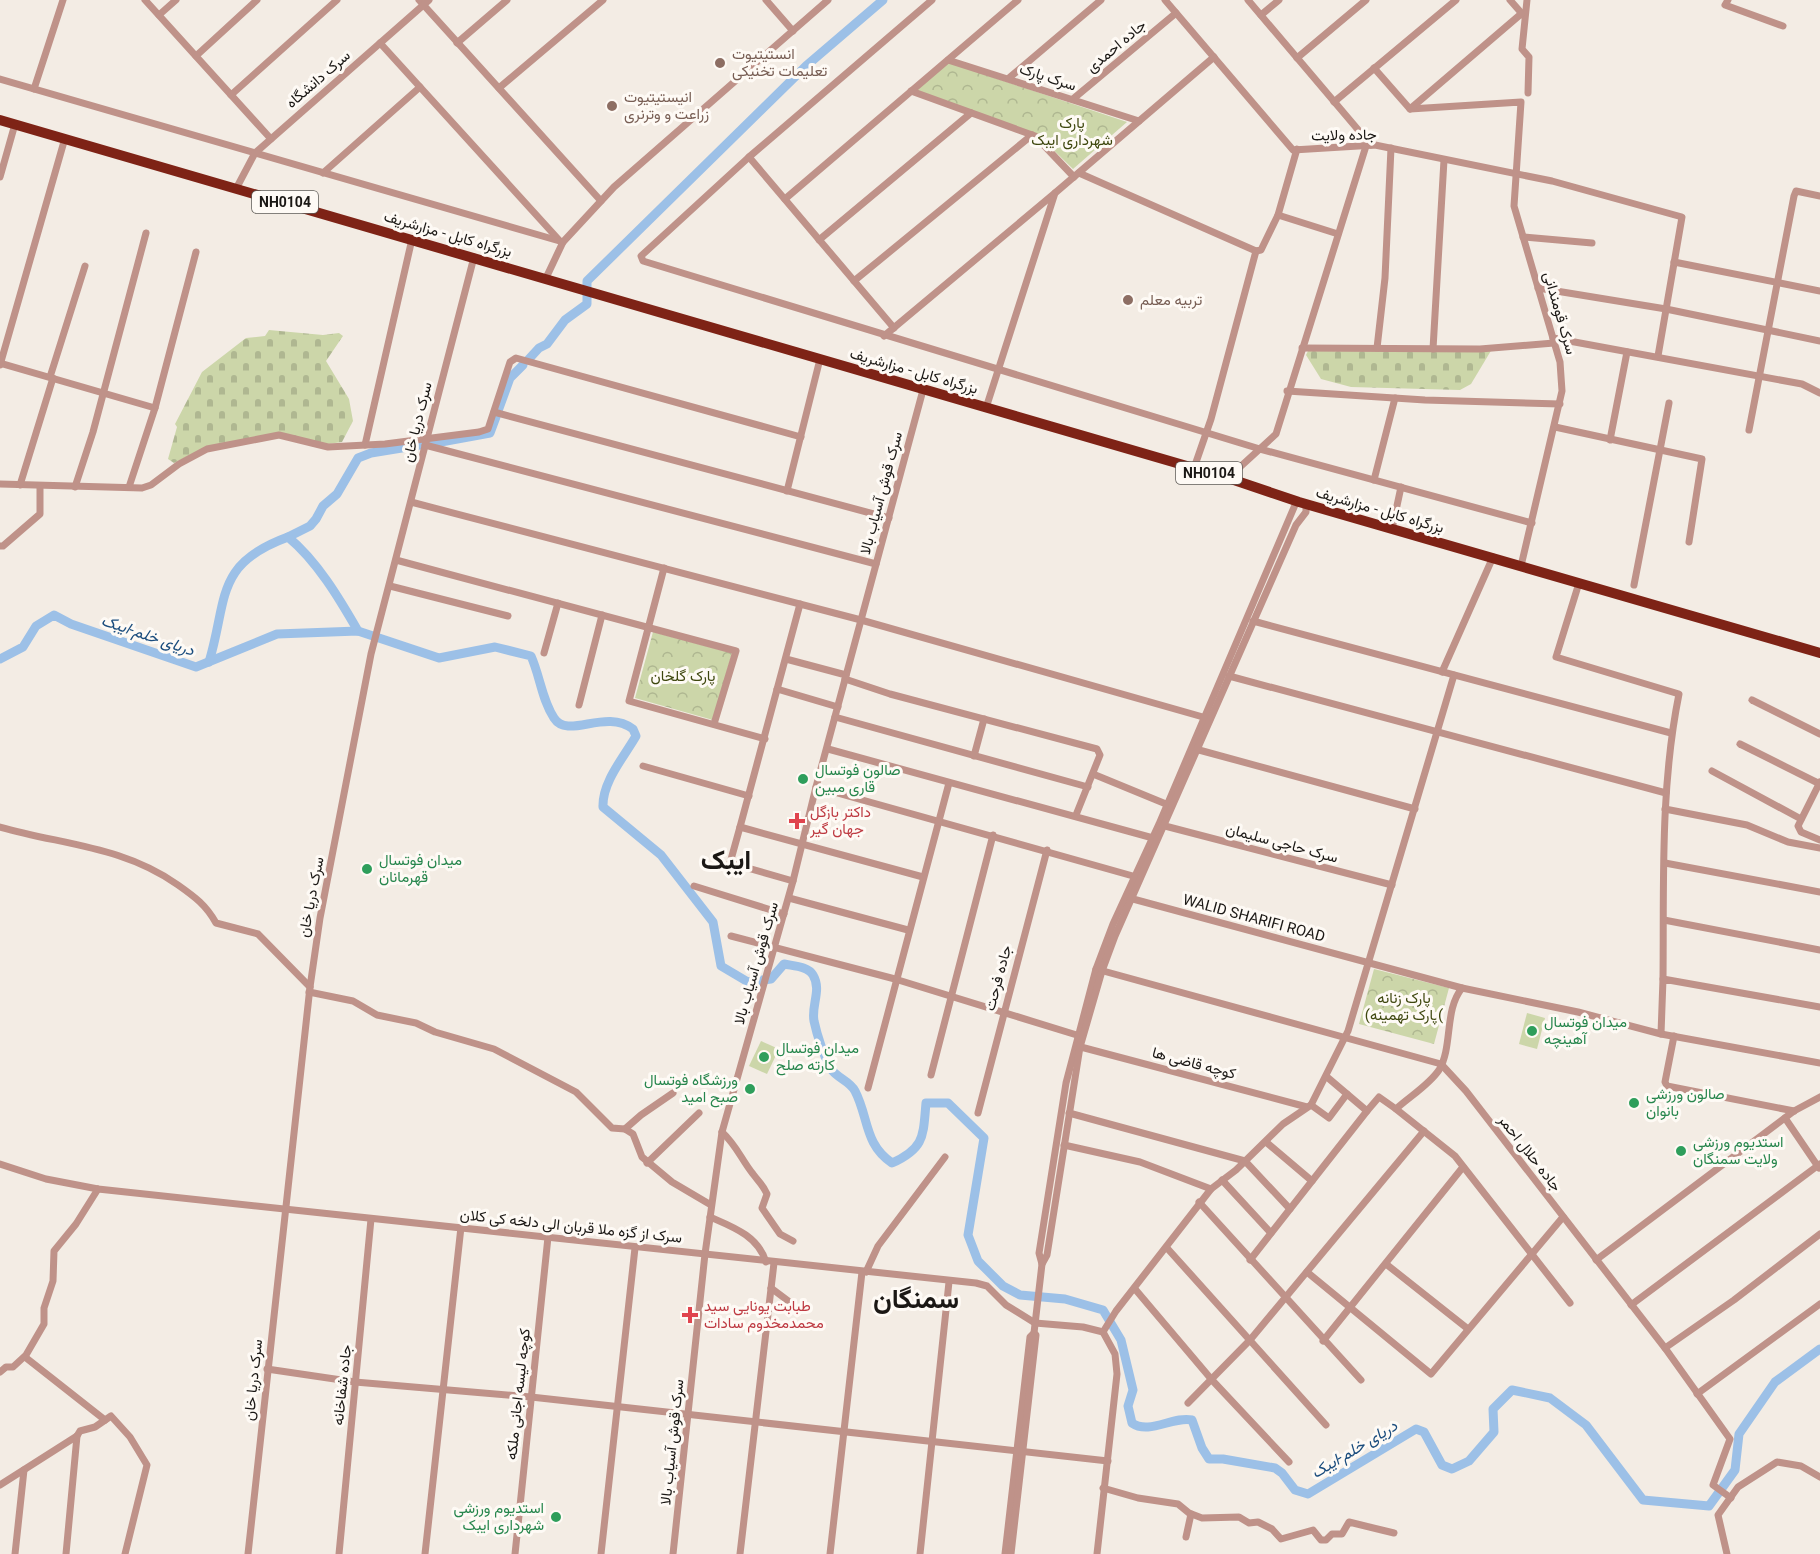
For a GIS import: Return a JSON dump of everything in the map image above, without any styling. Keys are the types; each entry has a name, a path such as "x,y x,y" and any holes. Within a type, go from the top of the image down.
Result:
{"highway":[{"name":"بزرگراه کابل - مزارشریف","path":"0,120 1194,468 1279,495 1299,506 1323,509 1820,653"}],"street":[{"path":"34,89 63,0"},
{"path":"145,0 271,140"},
{"path":"159,15 176,0"},
{"path":"196,56 257,0"},
{"path":"231,95 337,0"},
{"path":"457,43 507,0"},
{"path":"499,88 603,0"},
{"path":"766,0 793,31"},
{"path":"546,278 562,242 601,201 828,0"},
{"path":"932,0 749,158 641,256 643,261 1260,449 1532,523"},
{"path":"785,199 1018,0"},
{"path":"1009,78 1101,0"},
{"name":"جاده ولایت","path":"1165,0 1293,150 1369,146 1391,148 1615,197 1682,217 1674,262"},
{"path":"1227,478 1276,434 1287,391 1369,146 1248,0"},
{"path":"1261,15 1279,0"},
{"path":"1297,58 1366,0"},
{"path":"1334,102 1456,0"},
{"path":"1510,0 1524,16"},
{"path":"1527,0 1522,49 1529,57 1528,93"},
{"path":"1728,0 1725,5 1783,26"},
{"path":"424,2 457,43 601,201"},
{"name":"سرک دانشگاه","path":"237,188 255,153 424,2"},
{"name":"جاده احمدی","path":"1072,99 1176,13"},
{"path":"1374,68 1410,108 1524,16"},
{"path":"380,43 562,242"},
{"path":"884,336 1214,57"},
{"name":"سرک پارک","path":"948,60 1139,121"},
{"path":"0,79 562,242"},
{"path":"322,173 420,87"},
{"path":"911,91 1032,135 1076,175 1256,251 1261,250 1278,214 1297,149"},
{"name":"سرک قومندانی","path":"1410,108 1521,102 1514,206 1560,362 1562,391 1521,566"},
{"path":"819,240 971,113"},
{"path":"0,177 15,124"},
{"path":"854,281 1032,135"},
{"path":"64,138 0,364 155,408"},
{"path":"1377,348 1385,278 1391,148"},
{"path":"749,158 894,328"},
{"path":"1433,349 1444,159"},
{"path":"1749,430 1796,191 1820,196"},
{"path":"986,408 1055,193"},
{"path":"1278,214 1338,234"},
{"path":"75,487 93,432 146,233"},
{"path":"1523,237 1592,243"},
{"path":"365,445 412,239"},
{"path":"1194,468 1204,432 1211,419 1256,251"},
{"path":"129,487 155,408 195,252"},
{"name":"سرک دریا خان","path":"248,1554 309,990 320,918 371,654 474,257"},
{"path":"1658,356 1674,262 1820,291"},
{"path":"20,485 85,266"},
{"path":"1538,288 1666,309 1820,341"},
{"path":"1302,348 1480,350 1554,341 1658,356 1761,375 1802,384 1820,393"},
{"path":"1610,440 1627,352"},
{"path":"0,484 75,487 151,485 207,449 279,435 328,447 426,442 488,429 510,362 516,358 801,437"},
{"path":"787,491 820,359"},
{"name":"سرک قوش آسیاب بالا","path":"673,1554 705,1254 722,1132 772,949 794,881 816,787 923,390"},
{"path":"1287,391 1395,398 1560,404"},
{"path":"1374,480 1395,398"},
{"path":"1634,585 1669,403"},
{"path":"494,412 889,518"},
{"path":"1555,428 1703,460 1689,542"},
{"path":"426,442 876,564"},
{"path":"0,546 3,546 40,514 40,486"},
{"path":"1392,529 1401,487"},
{"path":"411,502 861,620 1207,718"},
{"path":"1042,1264 1039,1253 1077,1046 1099,970 1139,877 1166,804 1207,718 1299,506 1306,512 1207,718 1199,750 1139,877 1133,899 1099,970"},
{"path":"1302,518 1323,509"},
{"path":"1442,672 1493,557"},
{"path":"396,560 736,651 714,724"},
{"path":"664,568 629,701 765,738"},
{"path":"1579,583 1556,657 1679,694 1671,733 1665,809 1661,1034"},
{"path":"390,586 508,616"},
{"path":"544,653 558,603"},
{"path":"794,881 729,863 741,827 800,604"},
{"path":"579,705 602,615"},
{"path":"1253,621 1671,733"},
{"path":"786,659 984,719 1097,749 1100,755 1076,815"},
{"path":"1097,1554 1117,1374 1115,1354 1105,1329 1116,1311 1167,1248 1199,1202 1283,1124 1309,1106 1327,1077 1348,1031 1454,675"},
{"path":"1229,676 1666,793"},
{"path":"777,689 838,707"},
{"path":"1752,700 1820,734"},
{"path":"835,717 1088,787"},
{"path":"974,756 984,719"},
{"path":"1740,744 1820,783 1801,819 1799,830 1820,840"},
{"path":"828,749 1076,815 1153,838"},
{"path":"1199,750 1415,809"},
{"path":"643,766 749,796"},
{"path":"1712,771 1801,819"},
{"path":"1093,774 1166,804"},
{"path":"868,1088 895,979 949,783"},
{"path":"816,787 1139,877"},
{"path":"1665,809 1747,825 1788,842 1820,848"},
{"name":"سرک حاجی سلیمان","path":"1165,826 1392,885"},
{"path":"0,827 85,844 158,871 207,905 216,923 258,934 309,990 353,1001 377,1016 416,1023 435,1032 494,1048 576,1092 612,1128 625,1129 633,1134 639,1154 647,1163 672,1182 711,1205"},
{"path":"741,827 923,877"},
{"path":"931,1076 993,835"},
{"name":"جاده فرحت","path":"978,1113 1047,850"},
{"path":"1665,863 1820,891"},
{"path":"694,886 784,914"},
{"path":"789,897 909,930"},
{"name":"WALID SHARIFI ROAD","path":"1133,899 1462,988 1578,1012 1661,1034 1820,1063"},
{"path":"1664,920 1820,950"},
{"path":"731,936 772,949 895,979 1080,1036"},
{"path":"1099,970 1441,1064"},
{"path":"1663,979 1820,1007"},
{"path":"1396,1109 1432,1078 1441,1064 1453,1011 1462,988"},
{"path":"1674,1036 1665,1082 1667,1086 1794,1111"},
{"path":"1005,1554 1036,1335 1034,1333 1040,1277 1042,1264 1047,1255 1077,1046"},
{"name":"کوچه قاضی ها","path":"1077,1046 1309,1106 1329,1118 1347,1094"},
{"name":"جاده حلال احمر","path":"1441,1064 1466,1091 1665,1348 1730,1439 1713,1485 1731,1498"},
{"path":"1327,1077 1367,1111"},
{"path":"625,1129 673,1093"},
{"path":"1250,1260 1379,1096 1455,1156 1570,1303"},
{"path":"1596,1260 1794,1111 1820,1097"},
{"path":"647,1163 699,1113"},
{"path":"1068,1113 1245,1161 1290,1209"},
{"path":"1631,1305 1819,1166 1785,1118"},
{"path":"1188,1403 1250,1340 1424,1131"},
{"path":"722,1132 737,1146 753,1174 761,1180 767,1194 762,1208 780,1234 793,1241"},
{"path":"1266,1142 1312,1181"},
{"path":"1064,1145 1140,1162 1211,1189"},
{"path":"830,1554 864,1272 878,1246 945,1157"},
{"name":"سرک از گزه ملا قربان الی دلخه کی کلان","path":"0,1164 45,1179 98,1190 461,1227 987,1286 1006,1305 1035,1320 1105,1329"},
{"path":"1323,1341 1463,1167"},
{"path":"1221,1180 1271,1233"},
{"path":"0,1372 1,1369 13,1367 25,1357 44,1324 44,1308 53,1281 54,1251 76,1224 98,1190"},
{"path":"1199,1202 1323,1341 1361,1380"},
{"path":"710,1217 737,1229 757,1243 770,1262 771,1288 757,1424 740,1554"},
{"path":"1307,1272 1431,1374 1530,1253 1563,1217"},
{"name":"جاده شفاخانه","path":"339,1554 371,1219"},
{"path":"425,1554 445,1390 461,1227"},
{"path":"1665,1348 1734,1300 1820,1234"},
{"name":"کوچه لیسه اجانی ملکه","path":"515,1554 548,1237"},
{"path":"602,1554 635,1248"},
{"path":"1167,1248 1326,1425"},
{"path":"1386,1264 1468,1329"},
{"path":"920,1554 949,1282"},
{"path":"771,1288 791,1303"},
{"path":"1135,1289 1212,1380 1289,1462"},
{"path":"1697,1394 1820,1304"},
{"path":"25,1357 105,1420"},
{"path":"267,1369 356,1382 531,1397 688,1417 1108,1461"},
{"path":"0,1485 77,1436 80,1431 95,1427 111,1416 130,1437 147,1465 125,1554"},
{"path":"66,1554 77,1436"},
{"path":"1011,1554 1020,1453"},
{"path":"1727,1554 1718,1515 1738,1487 1777,1462 1801,1466 1820,1477"},
{"path":"15,1554 24,1470"},
{"path":"1103,1488 1138,1498 1178,1504 1191,1514 1202,1518 1239,1517 1250,1523 1260,1523 1281,1539 1313,1530 1321,1540 1326,1540 1332,1534 1342,1533 1349,1522 1394,1533"},
{"path":"1186,1537 1191,1514"}],"green space":[{"name":"پارک شهرداری ایبک","path":"947,62 1127,122 1073,169 1037,134 916,91"},
{"path":"269,330 323,335 339,333 343,336 326,361 349,399 353,421 342,442 328,444 281,434 206,447 174,463 168,459 177,427 175,424 202,372 246,338 265,336"},
{"path":"1309,349 1492,349 1471,384 1460,390 1351,387 1321,379 1306,355"},
{"name":"پارک گلخان","path":"653,632 732,653 713,720 635,698"},
{"name":"پارک زنانه (پارک تهمینه(","path":"1374,969 1449,988 1434,1044 1359,1024"},
{"name":"میدان فوتسال آهینچه","path":"1527,1013 1545,1018 1537,1049 1519,1044"},
{"name":"میدان فوتسال کارته صلح","path":"761,1041 779,1049 767,1074 749,1066"}],"waterway":[{"path":"528,360 539,348 547,344 565,320 587,304 587,281 806,66 883,0"},
{"path":"498,411 510,378 523,365"},
{"path":"430,444 490,433 496,417"},
{"path":"288,537 310,526 323,506 337,494 358,458 371,453 420,445"},
{"path":"209,662 223,602 235,572 247,559 288,537 318,569 358,631"},
{"name":"دریای خلم-ایبک","path":"0,659 23,647 36,626 54,615 71,624 196,667 277,634 358,631 439,658 495,647 531,656 547,704 560,724 578,726 611,722 622,723 633,729 636,736 610,779 603,807 661,855 713,922 721,966 748,982 771,979 784,964 811,972 817,986 814,1021 826,1058 831,1069 855,1091 876,1148 892,1163 911,1152 920,1140 923,1133 926,1103 948,1103 984,1138 968,1235 978,1261 1003,1286 1020,1295 1065,1299 1103,1310 1121,1340 1133,1390 1128,1406 1132,1423 1146,1427 1177,1420 1192,1420 1202,1448 1209,1459 1223,1459 1275,1468 1282,1473 1295,1490 1308,1494 1416,1429 1424,1432 1442,1465 1452,1469 1469,1461 1494,1432 1493,1409 1512,1390 1550,1398 1586,1425 1643,1500 1709,1506 1735,1470 1739,1434 1775,1382 1820,1349"}],"place":[{"name":"انستیتیوت تعلیمات تخنیکی","path":"720,63"},
{"name":"انیستیتیوت زراعت و وترنری","path":"612,106"},
{"name":"تربیه معلم","path":"1128,300"},
{"name":"صالون فوتسال قاری مبین","path":"803,779"},
{"name":"داکتر بازگل جهان گیر","path":"797,821"},
{"name":"میدان فوتسال قهرمانان","path":"367,869"},
{"name":"میدان فوتسال آهینچه","path":"1532,1031"},
{"name":"میدان فوتسال کارته صلح","path":"764,1057"},
{"name":"ورزشگاه فوتسال صبح امید","path":"750,1089"},
{"name":"صالون ورزشی بانوان","path":"1634,1103"},
{"name":"استدیوم ورزشی ولایت سمنگان","path":"1681,1151"},
{"name":"طبابت یونایی سید محمدمخدوم سادات","path":"690,1315"},
{"name":"استدیوم ورزشی شهرداری ایبک","path":"556,1517"}],"district":[{"name":"ایبک","path":"726,860"},
{"name":"سمنگان","path":"916,1299"}]}
